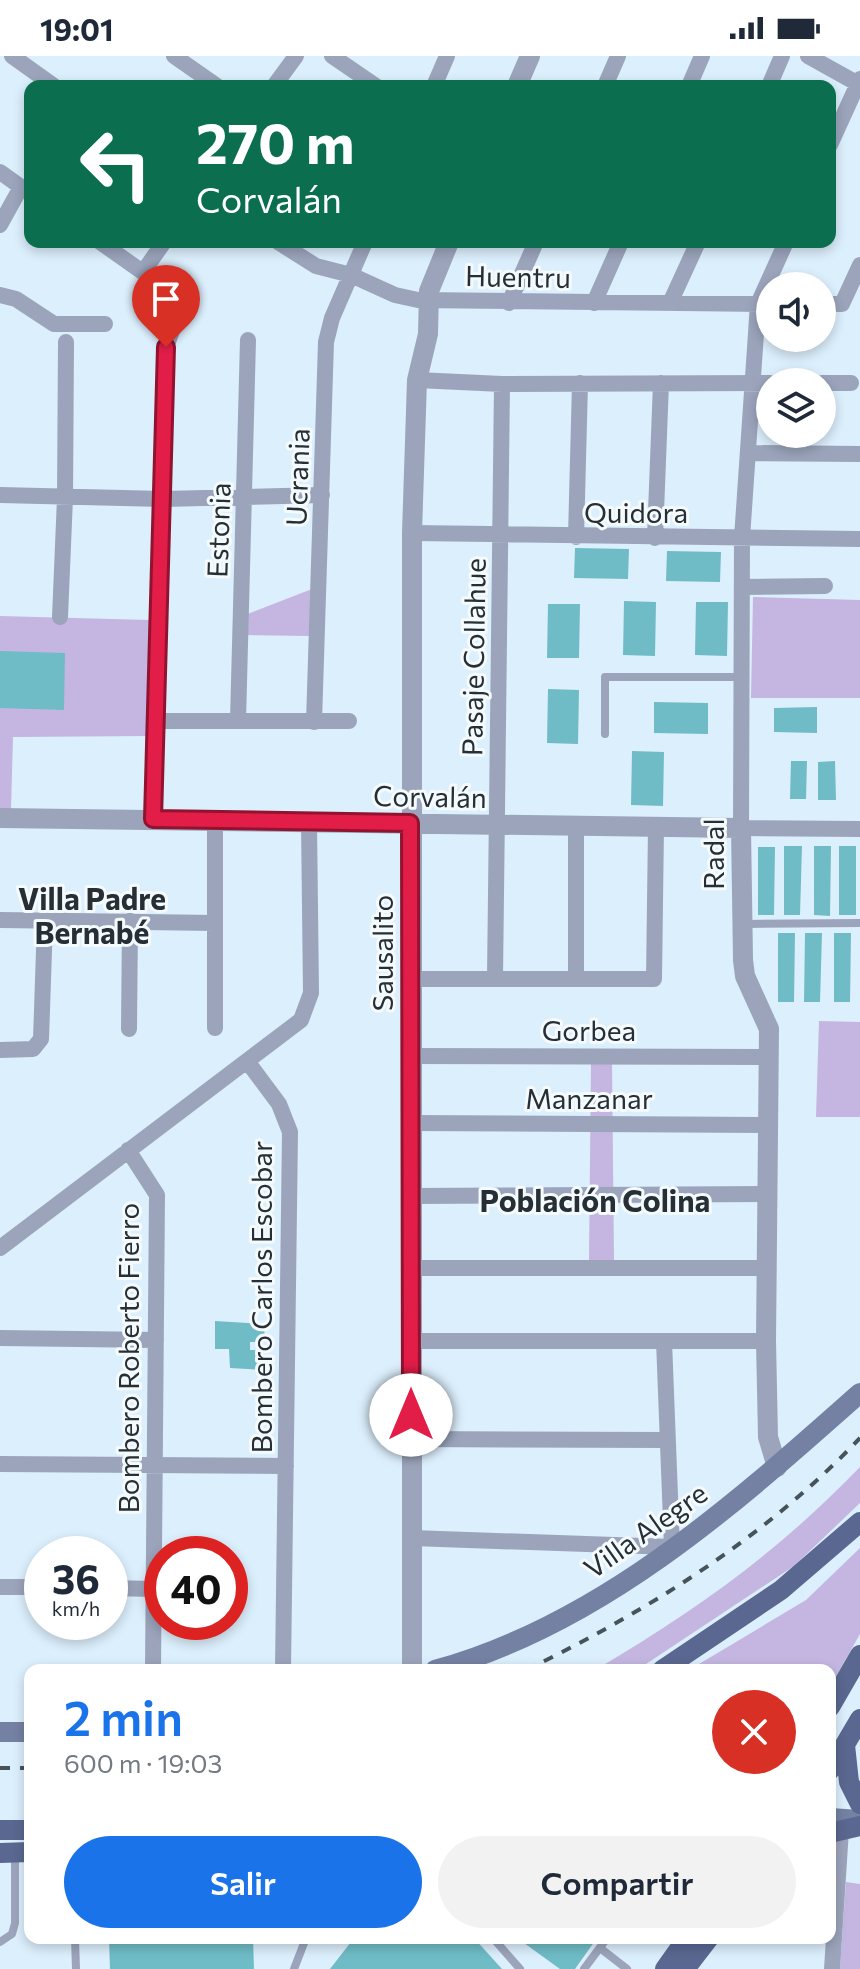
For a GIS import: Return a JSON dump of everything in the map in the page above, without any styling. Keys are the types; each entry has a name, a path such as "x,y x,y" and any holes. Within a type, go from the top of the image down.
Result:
{"main road":[{"name":"Villa Alegre","path":"453,1664 567,1616 672,1547 777,1467 860,1393"},
{"path":"671,1664 790,1583 860,1522"},
{"path":"836,1697 860,1655"},
{"path":"836,1760 860,1719"},
{"path":"0,1732 24,1732"},
{"path":"845,1745 849,1782 860,1804"},
{"path":"0,1830 24,1830"},
{"path":"665,1969 683,1944"},
{"path":"685,1969 704,1944"}],"street":[{"path":"0,63 5,56"},
{"path":"12,56 46,80"},
{"path":"174,56 208,80"},
{"path":"278,80 296,56"},
{"path":"332,56 367,80"},
{"path":"437,80 447,56"},
{"path":"520,80 530,56"},
{"path":"608,80 618,56"},
{"path":"692,80 702,56"},
{"path":"772,80 782,56"},
{"path":"808,56 859,83 836,132"},
{"path":"0,172 24,189"},
{"path":"0,225 24,193"},
{"path":"109,248 182,304 166,347 153,819"},
{"path":"143,272 160,248"},
{"name":"Huentru","path":"287,248 310,263 351,275 395,295 428,301 756,304"},
{"name":"Ucrania","path":"314,722 327,334 362,248"},
{"name":"Sausalito","path":"412,1664 412,533 417,380 428,334 428,301 433,278 446,248"},
{"path":"509,303 533,248"},
{"path":"594,303 618,248"},
{"path":"670,303 695,248"},
{"name":"Radal","path":"775,272 784,248"},
{"path":"836,304 842,304 860,265"},
{"path":"0,295 16,299 54,324 105,324"},
{"name":"Estonia","path":"238,721 248,340"},
{"path":"60,617 65,498 66,342"},
{"name":"Radal","path":"757,352 742,538 741,924 745,976 769,1029 766,1341 768,1437 777,1467"},
{"path":"417,380 502,384 756,383"},
{"path":"576,537 580,383"},
{"path":"655,538 661,383"},
{"path":"836,383 851,383"},
{"name":"Pasaje Collahue","path":"495,979 502,384"},
{"path":"748,453 860,454"},
{"path":"0,495 163,499 322,495"},
{"name":"Quidora","path":"412,533 860,539"},
{"path":"742,587 825,586"},
{"path":"156,721 349,721"},
{"name":"Corvalán","path":"0,818 860,829"},
{"path":"215,821 215,1028"},
{"path":"0,1248 301,1020 310,1000 309,822"},
{"path":"576,826 576,979"},
{"path":"410,979 654,979 656,827"},
{"path":"0,920 215,923"},
{"path":"0,1050 33,1049 41,1039 45,921"},
{"path":"129,1029 130,921"},
{"name":"Gorbea","path":"410,1056 768,1057"},
{"name":"Bombero Carlos Escobar","path":"247,1061 279,1104 290,1132 283,1664"},
{"name":"Manzanar","path":"411,1123 768,1125"},
{"name":"Bombero Roberto Fierro","path":"128,1150 157,1195 154,1536"},
{"path":"411,1196 767,1194"},
{"path":"411,1268 766,1268"},
{"path":"0,1338 156,1340"},
{"path":"411,1341 766,1341"},
{"path":"412,1538 672,1547 664,1341"},
{"path":"412,1439 667,1440"},
{"path":"0,1464 286,1466"},
{"path":"0,1587 24,1587"},
{"name":"Bombero Roberto Fierro","path":"153,1640 153,1664"},
{"path":"836,1921 844,1826"},
{"path":"832,1969 834,1944"}],"lane":[{"path":"605,734 605,677 742,677"},
{"path":"741,924 860,923"},
{"path":"0,1942 12,1934 15,1923 15,1852"},
{"path":"75,1944 76,1969"},
{"path":"294,1969 304,1944"},
{"path":"498,1944 520,1969"},
{"path":"584,1969 603,1944"},
{"path":"600,1948 627,1969"}],"shaded area":[{"path":"312,589 311,636 244,635 245,615"},
{"path":"753,597 860,600 860,698 751,698"},
{"path":"0,616 149,620 149,736 13,737 11,810 0,809"},
{"path":"819,1021 860,1022 860,1117 816,1117"},
{"path":"591,1061 612,1061 614,1260 589,1260"},
{"path":"860,1467 860,1503 794,1566 646,1664 605,1664 735,1578 829,1498"},
{"path":"860,1548 860,1634 836,1676 836,1664 699,1664 806,1600"},
{"path":"846,1882 860,1884 860,1969 840,1969"}],"building":[{"path":"575,548 629,549 628,579 574,578"},
{"path":"667,551 721,552 720,582 666,581"},
{"path":"624,601 656,602 655,656 623,655"},
{"path":"696,602 728,602 727,656 695,655"},
{"path":"548,604 580,604 579,658 547,658"},
{"path":"0,651 65,653 64,710 0,708"},
{"path":"548,689 579,690 578,744 547,743"},
{"path":"654,702 708,703 708,734 654,733"},
{"path":"817,707 817,733 774,732 774,708"},
{"path":"632,751 664,752 663,806 631,805"},
{"path":"791,761 807,761 806,799 790,799"},
{"path":"835,761 836,800 818,800 818,762"},
{"path":"784,846 802,846 800,915 784,915"},
{"path":"814,846 831,846 830,916 814,915"},
{"path":"839,846 856,846 856,915 839,915"},
{"path":"758,847 775,847 774,915 758,915"},
{"path":"778,933 795,933 794,1002 778,1002"},
{"path":"805,933 822,933 820,1002 804,1002"},
{"path":"834,933 851,933 850,1002 834,1002"},
{"path":"215,1321 264,1324 265,1342 250,1342 250,1350 261,1350 263,1370 230,1368 229,1349 215,1349"},
{"path":"109,1944 253,1944 254,1969 110,1969"},
{"path":"349,1944 479,1944 502,1969 330,1969"},
{"path":"525,1944 593,1944 575,1969 560,1969"}],"railway":[{"path":"538,1664 616,1623 704,1569 785,1508 860,1438"},
{"path":"0,1768 24,1768"}],"district":[{"name":"Villa Padre Bernabé","path":"92,914"},
{"name":"Población Colina","path":"595,1199"}],"route":[{"path":"166,347 153,819 410,823 411,1415"}]}
